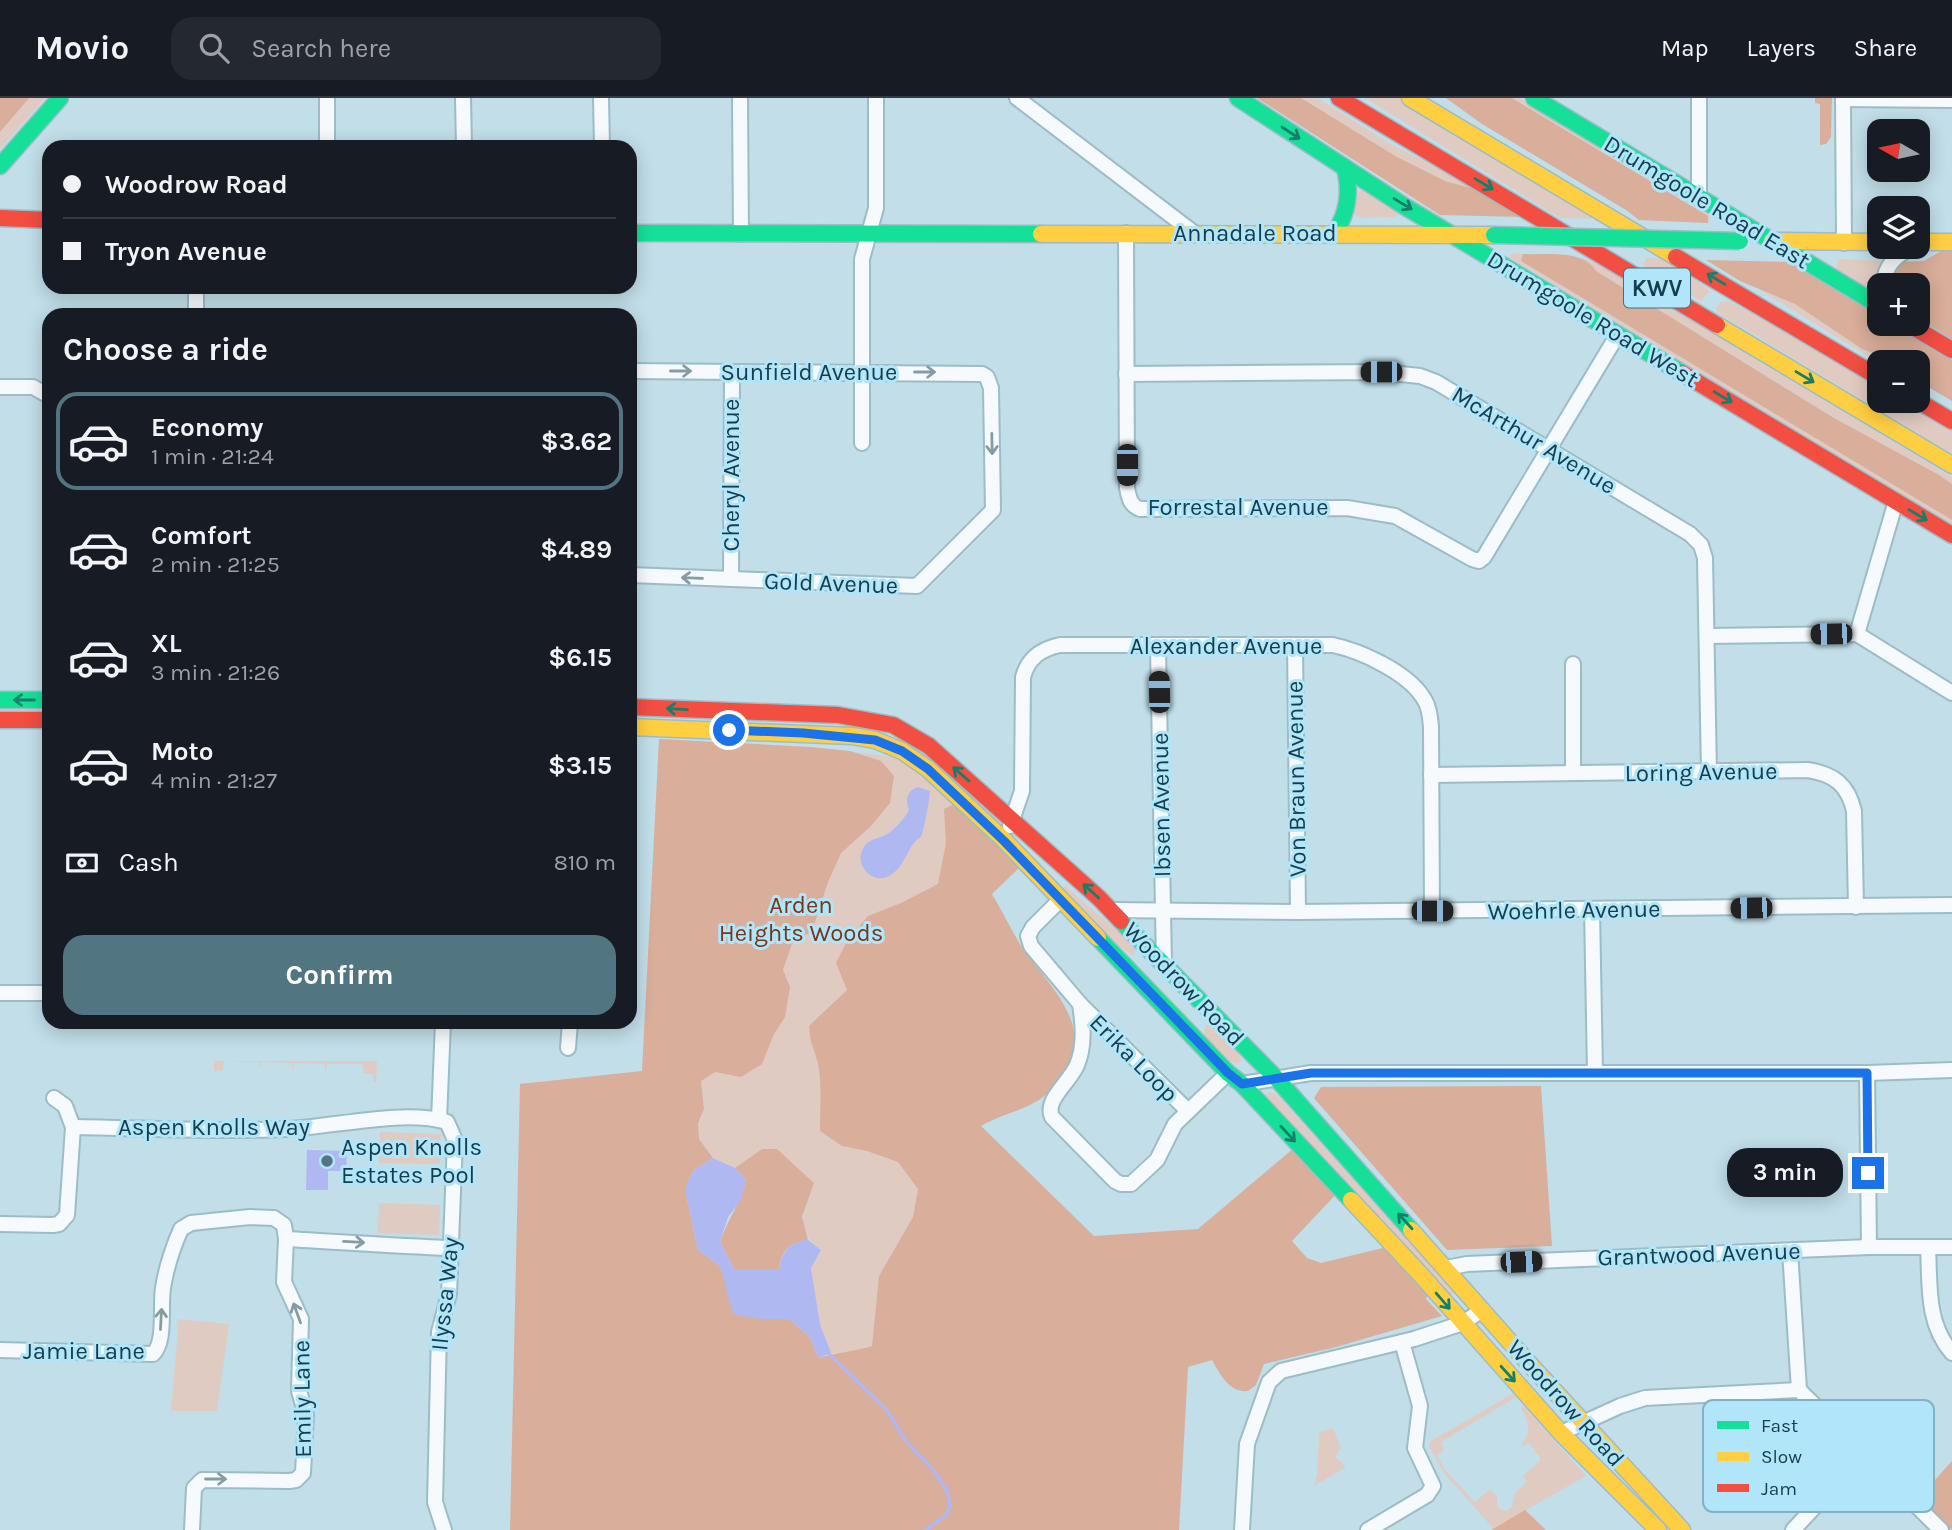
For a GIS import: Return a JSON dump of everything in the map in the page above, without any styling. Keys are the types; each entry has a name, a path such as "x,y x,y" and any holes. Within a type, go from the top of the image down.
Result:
{"main road":[{"path":"0,166 60,98"},
{"name":"Drumgoole Road West","path":"1238,98 1345,168 1952,535"},
{"name":"KWV","path":"1339,98 1952,465"},
{"name":"KWV","path":"1410,98 1867,370"},
{"path":"1437,98 1507,149 1591,204"},
{"name":"Drumgoole Road East","path":"1534,98 1560,106 1699,197 1867,298"},
{"path":"1335,233 1343,220 1348,202 1345,168"},
{"path":"0,218 42,220"},
{"name":"Annadale Road","path":"637,233 1335,233 1867,242"},
{"path":"1930,243 1952,242"},
{"path":"1928,336 1952,350"},
{"path":"1930,408 1952,421"},
{"path":"0,700 42,699"},
{"name":"Woodrow Road","path":"637,707 838,715 893,726 929,746 1111,910 1277,1079 1682,1530"},
{"path":"0,720 42,720"},
{"name":"Woodrow Road","path":"637,727 803,733 875,740 902,751 928,769 1004,841 1228,1073 1242,1084 1561,1433 1658,1530"}],"street":[{"path":"327,98 327,140"},
{"path":"463,98 464,140"},
{"path":"601,98 602,140"},
{"path":"740,98 741,234"},
{"path":"862,443 862,259 876,208 876,98"},
{"path":"1017,98 1194,233"},
{"path":"1699,98 1699,197"},
{"path":"1844,243 1843,99 1952,100"},
{"name":"Forrestal Avenue","path":"1126,233 1127,488 1134,506 1148,509 1347,508 1375,511 1395,516 1479,561 1550,449"},
{"path":"1550,449 1618,334"},
{"name":"Sunfield Avenue","path":"637,371 976,373 987,377"},
{"name":"Cheryl Avenue","path":"731,579 732,372"},
{"name":"McArthur Avenue","path":"1126,374 1381,372 1420,376 1436,382 1550,449 1696,539 1705,558 1709,772"},
{"name":"Gold Avenue","path":"637,575 917,586 993,510 991,388 987,377"},
{"path":"0,387 33,387 42,392"},
{"path":"1857,634 1896,501"},
{"path":"1708,636 1857,634 1952,693"},
{"name":"Alexander Avenue","path":"1004,841 1022,791 1022,685 1025,670 1042,651 1060,645 1333,645 1354,651 1400,675 1417,690 1426,703 1429,713 1431,775 1432,911"},
{"name":"Von Braun Avenue","path":"1295,645 1298,912"},
{"name":"Ibsen Avenue","path":"1158,646 1164,964"},
{"path":"1573,664 1573,773"},
{"name":"Loring Avenue","path":"1431,775 1808,770 1826,774 1836,779 1851,797 1854,811 1856,907"},
{"name":"Erika Loop","path":"1060,900 1033,927 1028,941 1080,1004 1188,1111"},
{"name":"Woehrle Avenue","path":"1111,910 1298,912 1952,905"},
{"path":"1592,909 1595,1073"},
{"path":"0,993 42,992"},
{"name":"Erika Loop","path":"1080,1004 1083,1030 1078,1063 1066,1084 1050,1103 1049,1113 1115,1181 1126,1185 1136,1181 1157,1160 1175,1124 1228,1073"},
{"path":"439,1120 443,1029"},
{"path":"568,1048 569,1029"},
{"path":"1242,1084 1311,1073 1867,1073 1952,1070"},
{"path":"1867,1073 1869,1247"},
{"path":"0,1224 53,1225 64,1220 69,1208 73,1127 65,1106 54,1098"},
{"name":"Aspen Knolls Way","path":"73,1127 286,1129 392,1118 439,1120"},
{"name":"Ilyssa Way","path":"439,1120 450,1126 455,1140 448,1301 439,1332 435,1502 444,1530"},
{"name":"Jamie Lane","path":"0,1350 153,1354 157,1352 160,1342 166,1275 181,1229 191,1223 244,1217 274,1218 284,1225 286,1239"},
{"path":"286,1239 452,1248"},
{"name":"Emily Lane","path":"192,1530 194,1488 202,1480 289,1481 296,1480 303,1473 306,1415 299,1391 302,1319 284,1282 286,1239"},
{"name":"Grantwood Avenue","path":"1446,1268 1467,1264 1869,1247 1952,1247"},
{"path":"1928,1247 1932,1318 1937,1333 1952,1353"},
{"path":"1790,1251 1799,1390 1809,1400"},
{"path":"1242,1530 1247,1444 1271,1378 1281,1371 1402,1342 1463,1323 1482,1310"},
{"path":"1368,1530 1427,1495 1433,1486 1414,1444 1421,1412 1402,1342"},
{"path":"1561,1433 1645,1398 1799,1390"},
{"path":"1793,1530 1810,1512"},
{"path":"1922,1512 1941,1530"}],"green space":[{"path":"0,98 45,98 0,149"},
{"path":"0,98 29,98 0,132"},
{"path":"1257,98 1301,98 1397,157 1445,181 1474,189 1524,217 1440,215"},
{"path":"1301,98 1318,98 1387,142 1486,193 1445,181 1397,157"},
{"path":"1365,98 1404,98 1608,219 1560,218"},
{"path":"1446,98 1512,98 1708,216 1708,223 1639,220 1482,124"},
{"path":"1512,98 1519,98 1712,214 1708,223 1707,216"},
{"path":"1815,98 1832,98 1831,137 1826,144 1820,145 1820,104 1815,103"},
{"path":"1362,190 1399,213 1398,215 1361,218 1354,215 1358,193"},
{"path":"1941,251 1952,251 1952,339 1930,325 1930,273 1892,273 1901,262 1924,261"},
{"path":"1512,253 1523,254 1521,261 1952,520 1952,524 1509,257"},
{"path":"1523,254 1563,255 1583,259 1596,271 1834,418 1939,475 1952,484 1952,520 1521,261"},
{"path":"1581,257 1601,266 1952,477 1952,484 1834,418 1596,271"},
{"path":"1646,258 1667,259 1710,291 1701,301 1643,266"},
{"path":"1839,259 1880,261 1881,266 1878,273 1867,273 1867,287 1836,269"},
{"path":"1706,260 1789,262 1867,309 1867,336 1912,336 1952,360 1952,401 1930,388 1930,350 1867,351 1795,304 1740,281"},
{"path":"1757,288 1795,304 1867,351 1867,356"},
{"path":"1729,301 1867,378 1867,403 1718,313 1716,309 1720,302"},
{"path":"1884,413 1926,413 1952,428 1952,454"},
{"name":"Arden Heights Woods","path":"659,739 810,747 886,756 907,762 956,803 950,1073 819,1073 821,1088 842,1146 898,1162 918,1189 913,1217 879,1276 872,1346 852,1353 831,1353 820,1324 811,1268 821,1250 806,1234 803,1226 814,1183 777,1149 762,1149 735,1168 713,1158 699,1139 698,1123 704,1109 701,1080 715,1072"},
{"path":"659,739 850,751 881,761 894,776 890,803 870,827 841,853 812,931 792,944 783,970 790,987 785,1017 774,1034 762,1064 741,1077 715,1072 701,1081 704,1109 698,1123 699,1139 713,1158 693,1171 685,1189 698,1250 720,1266 759,1319 789,1319 809,1336 819,1358 872,1346 879,1276 913,1217 918,1189 898,1162 842,1146 820,1131 819,1071 809,1026 847,990 836,963 848,939 868,916 938,884 946,843 944,809 956,803 1021,866 992,894 1021,946 1066,1008 1075,1041 1072,1059 1062,1077 1045,1095 1032,1104 981,1126 1094,1236 1198,1229 1294,1148 1340,1190 1292,1241 1307,1258 1321,1263 1387,1247 1428,1294 1426,1299 1442,1316 1336,1347 1264,1364 1256,1385 1248,1391 1230,1386 1212,1360 1188,1367 1179,1530 510,1530 520,1084 642,1071"},
{"path":"1065,886 1130,942 1135,955 1120,946 1099,927 1063,890"},
{"path":"1207,1023 1238,1053 1242,1061 1237,1064 1230,1061 1204,1034"},
{"path":"214,1061 224,1061 223,1070 214,1071"},
{"path":"224,1061 377,1061 376,1083 373,1082 373,1074 364,1073 362,1064 327,1064 326,1073 324,1064 294,1063 292,1072 292,1063 261,1062 260,1071 259,1062"},
{"path":"1541,1086 1552,1246 1447,1250 1314,1098 1321,1087"},
{"path":"1270,1092 1277,1095 1455,1293 1450,1297 1361,1196 1265,1095"},
{"path":"380,1132 441,1134 440,1164 379,1163"},
{"path":"762,1149 777,1149 814,1183 802,1217 808,1240 788,1248 779,1269 734,1269 720,1242 746,1180 735,1168"},
{"path":"379,1203 440,1205 439,1235 378,1233"},
{"path":"179,1319 229,1324 217,1411 171,1411"},
{"path":"1512,1394 1516,1397 1441,1442 1444,1450 1437,1455 1445,1470 1475,1502 1490,1489 1497,1496 1497,1506 1508,1511 1515,1493 1527,1482 1523,1476 1540,1461 1540,1457 1528,1443 1523,1447 1521,1445 1528,1430 1521,1408 1523,1405 1586,1476 1526,1510 1546,1530 1491,1530 1493,1528 1444,1473 1429,1446 1431,1441"},
{"path":"1333,1428 1341,1448 1335,1457 1346,1467 1314,1486 1319,1432"},
{"path":"1952,1461 1952,1530 1932,1512 1934,1481"},
{"path":"1525,1510 1546,1530 1491,1530 1493,1529"}],"water":[{"path":"918,787 930,791 921,837 894,873 883,878 872,876 861,862 864,847 898,825 909,810 909,793"},
{"name":"Aspen Knolls Estates Pool","path":"307,1150 347,1151 346,1171 328,1171 328,1190 306,1190"},
{"path":"713,1158 735,1168 746,1180 741,1200 728,1217 720,1242 734,1269 779,1269 782,1257 788,1249 801,1241 808,1240 821,1250 811,1268 820,1324 831,1353 819,1358 809,1336 789,1319 759,1319 733,1314 720,1266 698,1250 685,1189 693,1171"}],"waterway":[{"path":"829,1354 886,1409 906,1441 934,1471 948,1493 950,1506 946,1515 926,1530"}],"traffic: fast":[{"path":"0,166 60,98"},
{"path":"1238,98 1404,206 1682,373"},
{"path":"1534,98 1867,298"},
{"path":"1335,233 1347,202 1345,168"},
{"path":"637,233 1041,234"},
{"path":"1494,235 1740,241"},
{"path":"0,700 42,700"},
{"path":"1121,921 1277,1079 1411,1230"},
{"path":"1098,938 1228,1073 1242,1084 1351,1200"}],"traffic: slow":[{"path":"1410,98 1676,257"},
{"path":"1041,234 1494,235"},
{"path":"1772,241 1867,242"},
{"path":"1930,242 1952,242"},
{"path":"1717,325 1952,465"},
{"path":"637,727 852,736 875,740 902,751 928,769 1005,841 1098,938"},
{"path":"1351,1200 1561,1433 1658,1530"},
{"path":"1411,1230 1682,1530"}],"traffic: jam":[{"path":"1339,98 1717,325"},
{"path":"0,218 42,220"},
{"path":"1676,257 1867,370"},
{"path":"1928,336 1952,350"},
{"path":"1682,373 1952,535"},
{"path":"1930,408 1952,421"},
{"path":"637,707 838,715 893,725 929,746 1099,898 1121,921"},
{"path":"0,720 42,720"}],"place":[{"name":"Aspen Knolls Estates Pool","path":"327,1161"}],"route":[{"path":"729,730 852,736 875,740 902,751 928,769 1004,841 1228,1073 1242,1084 1311,1073 1867,1073 1868,1173"}]}
